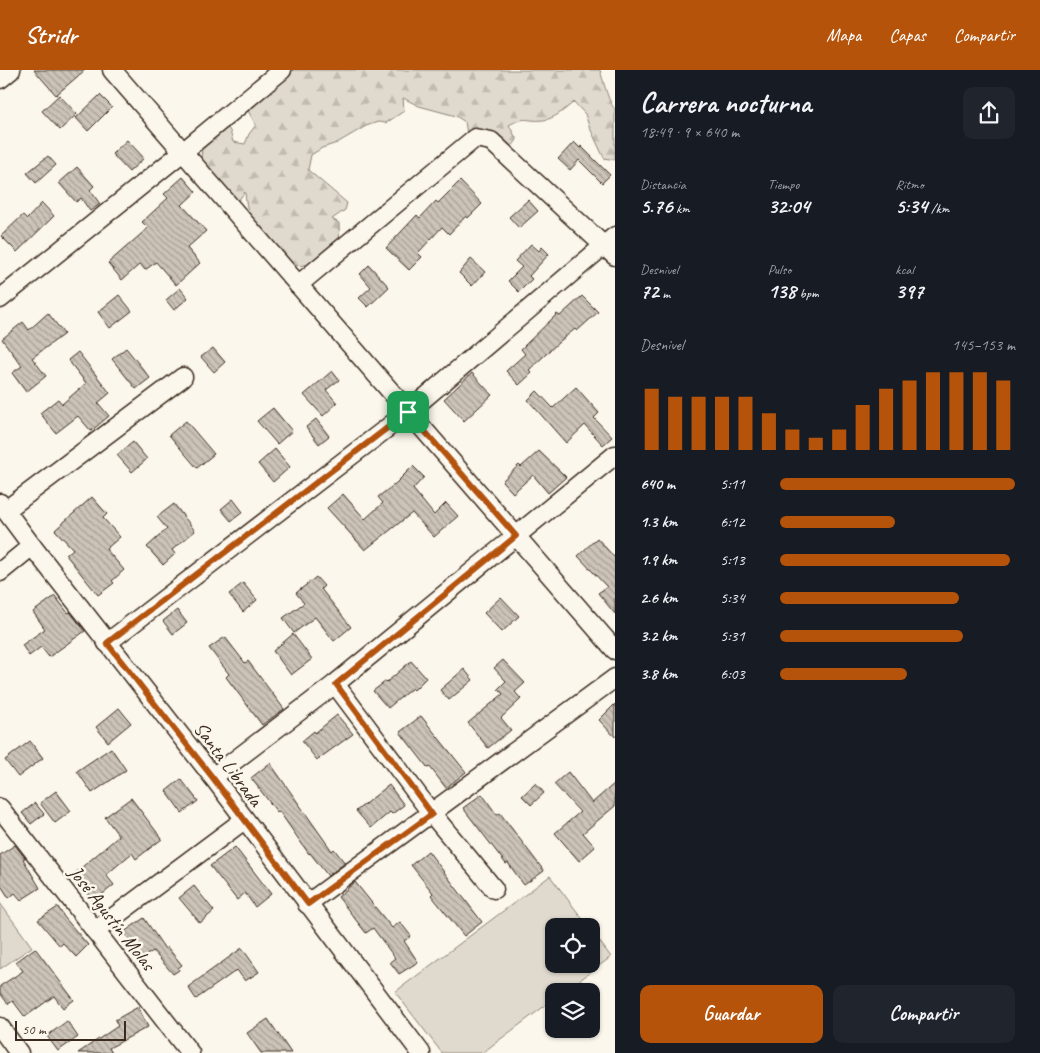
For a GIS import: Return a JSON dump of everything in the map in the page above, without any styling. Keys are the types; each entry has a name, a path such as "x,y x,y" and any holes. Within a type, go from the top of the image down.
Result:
{"street":[{"path":"0,79 11,70"},
{"path":"112,70 615,650"},
{"path":"0,298 282,70"},
{"path":"107,643 408,412 611,246 491,141 475,138 298,285"},
{"path":"3,506 183,377"},
{"path":"213,778 336,684 615,455"},
{"name":"Santa Librada","path":"3,506 213,778 421,1053"},
{"path":"0,572 32,546"},
{"path":"308,904 615,678"},
{"path":"336,684 432,814 494,889"},
{"name":"José Agustín Molas","path":"0,808 190,1053"},
{"path":"95,931 244,820"},
{"path":"0,1027 20,1053"}],"green space":[{"path":"293,70 600,70 608,97 615,109 615,160 604,158 585,114 574,102 552,118 523,120 509,125 517,140 510,149 478,149 468,139 465,122 456,116 419,106 403,98 404,111 386,123 378,122 366,126 337,143 322,148 311,155 308,170 347,203 345,210 332,219 339,223 340,253 317,264 294,266 267,244 254,226 245,192 237,202 222,182 210,175 201,159 202,147 210,130 224,122 230,131 233,142 245,144 249,134 256,125 247,109 265,97 283,77"},
{"path":"550,876 582,918 545,918 545,973 589,973 576,983 545,983 545,1006 482,1053 442,1053 395,992"},
{"path":"0,903 32,947 0,969"},
{"path":"600,942 611,957 600,965"}],"building":[{"path":"34,70 85,70 56,95"},
{"path":"59,95 77,114 60,130 42,111"},
{"path":"100,95 112,107 88,131 76,118"},
{"path":"127,140 144,158 129,172 112,154"},
{"path":"574,142 580,148 581,146 610,175 602,183 579,160 570,170 558,159"},
{"path":"48,156 56,165 36,183 27,173"},
{"path":"77,167 94,186 90,190 100,204 90,211 81,198 76,202 59,183"},
{"path":"183,177 196,192 182,205 206,231 187,248 200,263 176,285 156,262 145,270 140,264 122,280 108,263 148,228 142,222 168,198 164,194"},
{"path":"460,181 482,204 468,218 466,216 449,234 442,227 418,253 422,257 409,270 386,248 417,215 420,218 436,201 438,203"},
{"path":"528,200 538,211 519,228 509,217"},
{"path":"42,203 54,216 17,252 1,236 23,215 27,219"},
{"path":"531,244 539,251 542,247 549,254 529,276 532,279 519,292 508,281 522,267 515,261"},
{"path":"471,259 485,272 472,286 459,273"},
{"path":"369,265 389,287 368,307 359,298 371,287 360,274"},
{"path":"180,288 188,298 174,310 166,300"},
{"path":"119,295 132,311 110,328 98,312"},
{"path":"582,296 598,312 577,331 575,329 560,341 529,370 532,373 519,385 506,371 525,354 521,349 557,314 560,316"},
{"path":"48,313 64,334 32,358 46,376 26,392 12,373 22,366 2,339 23,322 29,330"},
{"path":"126,348 150,378 136,389 112,359"},
{"path":"213,348 225,362 214,372 201,357"},
{"path":"78,352 110,393 98,403 109,416 91,431 78,416 56,433 40,413 58,399 62,404 86,383 68,360"},
{"path":"332,371 339,380 326,390 337,403 323,416 304,395"},
{"path":"472,373 492,395 464,421 444,399"},
{"path":"576,387 599,413 594,418 612,437 603,445 585,425 566,443 528,400 537,391 553,408"},
{"path":"273,408 292,431 277,444 257,421"},
{"path":"316,419 329,436 319,444 306,427"},
{"path":"186,421 214,454 197,468 169,435"},
{"path":"133,442 147,459 132,472 117,455"},
{"path":"275,449 290,467 273,482 258,464"},
{"path":"539,451 566,477 548,493 533,475 513,493 502,481 519,465 521,467"},
{"path":"413,466 424,477 413,489 434,515 446,503 458,516 434,537 412,513 365,550 327,508 343,494 365,519 383,503 378,497 395,484"},
{"path":"92,497 107,514 103,518 120,537 106,549 124,570 112,581 114,583 98,595 66,555 73,549 55,530"},
{"path":"233,499 243,512 231,521 221,509"},
{"path":"174,504 195,531 172,550 175,554 163,565 147,547 167,529 157,517"},
{"path":"597,538 615,558 615,614 598,593 607,587 578,556"},
{"path":"316,577 324,586 321,589 351,627 334,641 315,617 294,633 283,618 304,603 296,593"},
{"path":"243,583 257,600 243,612 229,594"},
{"path":"55,596 85,631 49,657 41,647 29,656 22,645 45,629 33,612"},
{"path":"501,597 519,616 502,632 484,613"},
{"path":"177,610 187,623 173,634 163,621"},
{"path":"293,634 312,659 291,675 273,651"},
{"path":"225,637 245,663 248,661 284,709 262,725 226,677 229,674 209,648"},
{"path":"503,660 525,683 515,692 521,699 501,718 511,730 488,748 468,723 503,694 498,689 506,681 494,668"},
{"path":"411,661 426,678 414,690 412,688 388,708 373,691 387,682"},
{"path":"464,669 473,680 449,700 440,690"},
{"path":"615,704 615,737 599,720"},
{"path":"119,708 131,723 108,742 96,727"},
{"path":"337,715 353,734 317,760 302,741"},
{"path":"421,716 466,772 446,788 400,732"},
{"path":"30,741 43,758 18,777 5,760"},
{"path":"111,748 126,770 92,793 77,771"},
{"path":"270,763 332,851 334,849 345,863 328,876 309,854 279,811 277,812 251,778"},
{"path":"568,772 592,803 615,783 615,806 583,833 595,847 579,861 555,833 580,812 554,784"},
{"path":"181,779 198,801 182,813 166,791"},
{"path":"536,783 544,793 531,805 522,796"},
{"path":"389,785 404,805 392,814 390,812 371,828 356,811"},
{"path":"56,791 71,811 55,823 40,803"},
{"path":"482,794 497,815 500,813 544,871 524,885 463,808"},
{"path":"131,798 162,839 136,859 132,853 106,875 114,885 94,901 83,887 85,885 75,873 119,836 105,817"},
{"path":"35,803 44,814 31,824 22,813"},
{"path":"15,845 25,858 23,859 40,888 21,900 15,893 9,898 0,884 0,855"},
{"path":"235,847 271,894 255,907 245,893 237,900 210,866"},
{"path":"428,851 482,922 464,936 431,895 433,893 411,865"},
{"path":"355,882 392,928 400,922 411,936 404,941 418,962 399,974 390,962 395,958 373,928 366,933 338,897"},
{"path":"194,886 214,911 200,923 179,898"},
{"path":"58,907 88,945 76,957 63,943 60,946 38,920"},
{"path":"144,918 165,949 167,947 182,965 173,974 153,951 142,958 124,932"},
{"path":"35,948 74,1000 63,1008 54,996 25,1017 13,1001 8,1004 0,993 0,986 23,971 16,962"},
{"path":"242,948 259,972 245,981 237,970 196,999 188,987"},
{"path":"138,1007 148,1027 109,1048 112,1053 78,1053 118,1026 115,1020"},
{"path":"268,1019 291,1053 261,1053 247,1033"},
{"path":"67,1021 78,1037 58,1051 47,1036"}],"route":[{"path":"408,412 516,536 336,684 432,814 308,904 213,778 107,643 408,412"}]}
